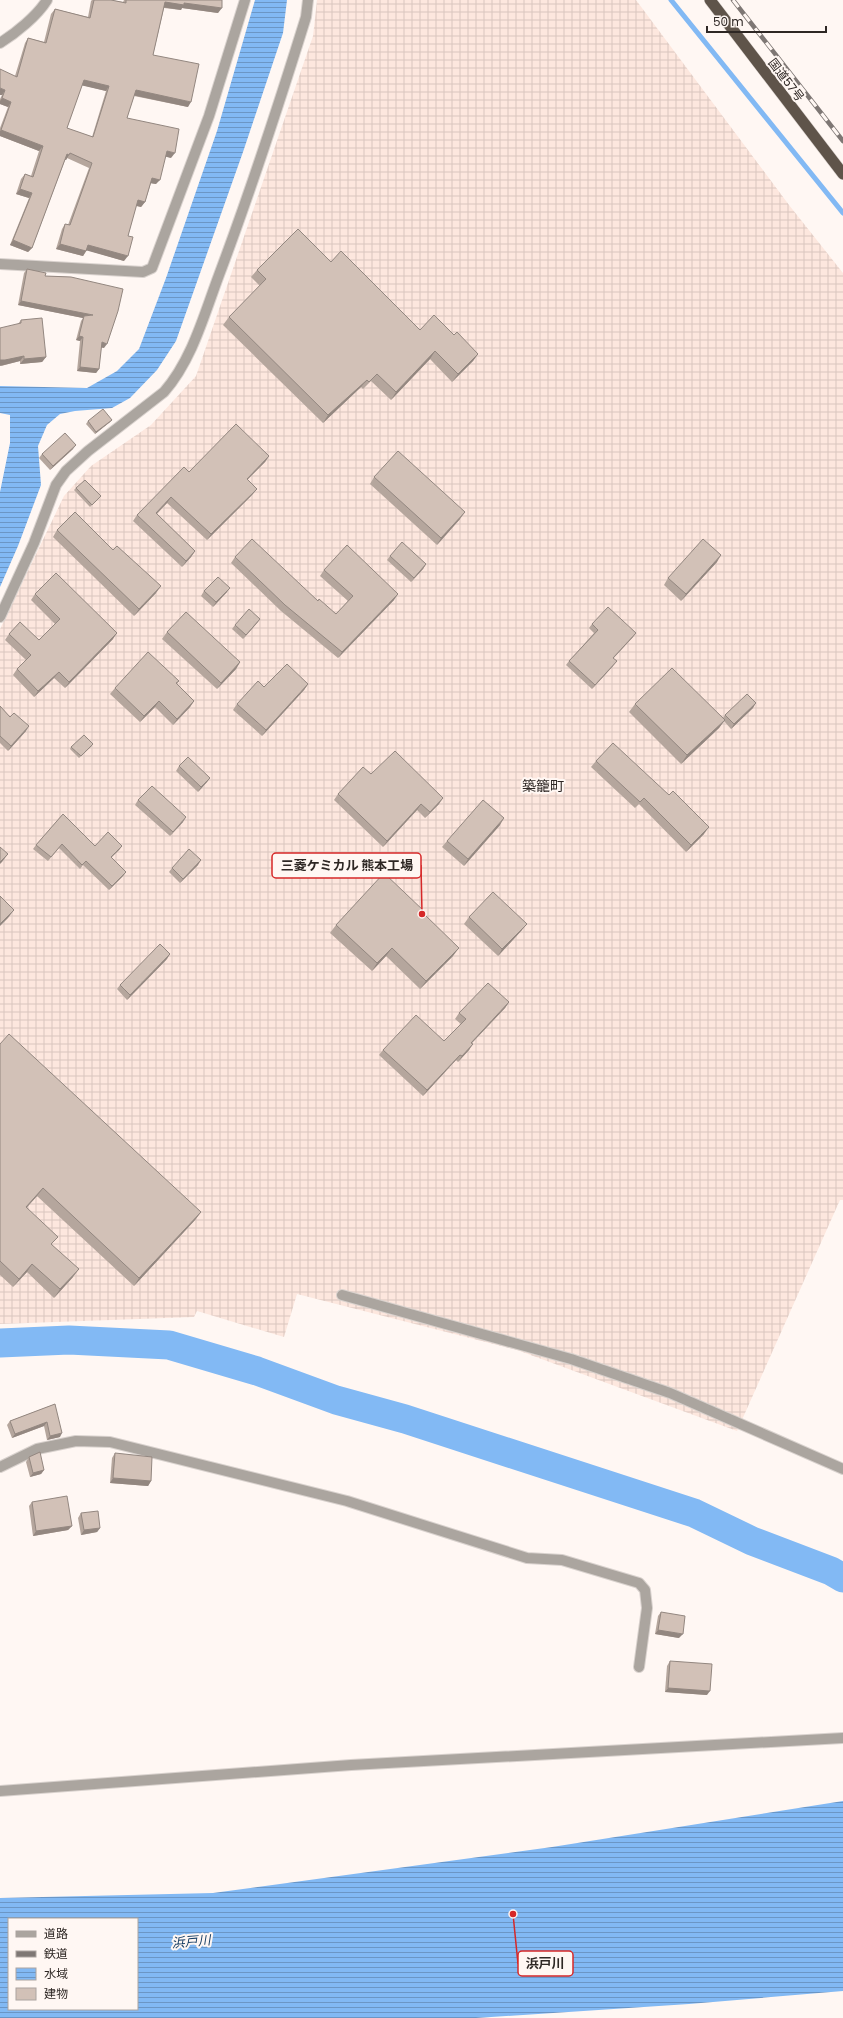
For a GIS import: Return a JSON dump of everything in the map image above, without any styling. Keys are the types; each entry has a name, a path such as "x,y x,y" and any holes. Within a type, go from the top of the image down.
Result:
{"highway":[{"name":"国道57号","path":"710,0 843,174"}],"street":[{"path":"0,43 8,38 43,7 47,0"},
{"path":"0,264 143,272 152,268 209,116 245,0"},
{"path":"0,617 34,543 56,485 66,471 88,451 164,392 173,382 191,350 260,162 306,17 308,0"},
{"path":"342,1295 570,1359 663,1390 843,1469"},
{"path":"0,1467 38,1449 76,1440 110,1442 347,1501 527,1558 562,1560 639,1582 645,1590 647,1608 639,1667"},
{"path":"0,1791 351,1765 843,1738"}],"shaded area":[{"path":"317,0 636,0 789,205 843,273 843,1200 840,1200 737,1431 517,1350 297,1294 284,1337 197,1311 194,1317 0,1324 0,629 64,496 91,466 151,425 196,376 313,36"}],"water":[{"path":"255,0 287,0 283,33 243,152 176,341 157,370 130,398 112,408 75,411 60,414 47,425 38,446 41,485 18,546 0,587 0,492 10,443 10,415 0,413 0,386 87,388 117,371 139,349 166,278 217,131"},
{"path":"843,1801 843,1991 689,2004 476,2018 0,2018 0,1898 213,1893 552,1847"}],"building":[{"path":"94,0 111,0 126,3 126,0 222,0 222,8 165,2 153,55 199,64 191,102 136,90 127,118 179,129 175,153 167,151 160,180 152,178 145,202 138,200 128,236 133,237 128,256 88,245 86,251 60,244 65,224 70,225 92,163 70,153 69,155 67,154 32,248 13,240 32,193 20,189 25,174 33,177 43,146 1,130 11,102 2,98 5,90 0,88 0,69 17,77 28,38 46,43 55,9 90,18","holes":["84,80 109,86 93,137 67,128"]},
{"path":"298,229 331,262 341,251 420,330 434,315 454,335 457,332 478,354 458,374 435,351 396,392 377,374 369,382 367,380 328,415 229,317 266,279 257,270"},
{"path":"27,269 46,273 45,276 71,277 123,289 118,311 107,344 102,342 99,369 80,367 83,337 79,336 84,316 93,315 21,301"},
{"path":"42,318 46,357 24,359 24,356 0,360 0,328 21,323 21,320"},
{"path":"103,409 112,420 96,432 88,421"},
{"path":"236,424 269,456 247,479 257,489 211,534 171,497 156,513 195,551 186,561 137,515 184,467 189,472"},
{"path":"65,433 76,445 53,466 42,454"},
{"path":"398,451 465,512 441,538 374,477"},
{"path":"85,480 101,496 92,505 76,488"},
{"path":"75,512 113,550 117,546 161,586 139,609 57,530"},
{"path":"252,539 318,601 319,599 336,614 353,596 324,570 347,545 398,594 342,652 285,605 235,557"},
{"path":"703,539 721,555 686,594 668,578"},
{"path":"402,542 426,564 414,578 390,556"},
{"path":"56,573 117,633 69,682 59,672 38,691 17,669 31,655 9,634 20,622 39,640 60,619 35,594"},
{"path":"218,577 230,588 216,602 204,591"},
{"path":"608,607 636,633 613,658 617,661 595,685 569,661 598,630 592,624"},
{"path":"249,609 260,619 246,635 235,625"},
{"path":"186,612 240,662 221,683 167,632"},
{"path":"148,652 179,681 176,683 194,701 177,719 159,701 144,716 115,688"},
{"path":"287,664 308,684 266,730 237,704 258,681 264,687"},
{"path":"672,668 725,720 687,755 635,704"},
{"path":"747,694 756,703 734,724 725,715"},
{"path":"0,706 10,717 14,713 29,726 11,746 0,736"},
{"path":"84,735 93,744 81,756 71,747"},
{"path":"613,743 669,795 673,791 709,827 691,845 644,798 640,802 596,761"},
{"path":"395,751 443,798 430,812 421,804 387,841 338,794 363,767 371,774"},
{"path":"188,757 210,778 201,787 179,766"},
{"path":"152,786 186,817 173,832 138,800"},
{"path":"483,800 504,818 468,859 447,841"},
{"path":"63,814 95,846 108,832 122,846 111,857 126,872 112,886 86,861 82,865 62,844 51,857 36,845"},
{"path":"0,847 8,854 0,862"},
{"path":"189,849 201,860 183,879 172,868"},
{"path":"384,873 425,912 424,914 459,948 426,981 392,948 377,963 336,925"},
{"path":"493,892 527,924 502,949 469,917"},
{"path":"0,896 14,910 0,924"},
{"path":"160,944 170,954 130,995 120,985"},
{"path":"488,983 509,1002 471,1043 473,1044 462,1056 460,1055 427,1090 383,1050 416,1015 444,1041 466,1019 459,1013"},
{"path":"9,1034 201,1212 139,1278 43,1188 26,1207 58,1237 51,1244 79,1269 60,1289 32,1264 19,1279 0,1261 0,1044"},
{"path":"55,1404 62,1433 50,1436 47,1422 15,1434 10,1421"},
{"path":"40,1452 44,1470 33,1473 29,1457"},
{"path":"115,1453 152,1457 151,1481 113,1478"},
{"path":"67,1496 72,1526 36,1531 32,1502"},
{"path":"98,1511 100,1528 84,1530 81,1513"},
{"path":"661,1612 685,1616 683,1634 658,1630"},
{"path":"670,1661 712,1664 710,1691 668,1688"}],"waterway":[{"path":"671,0 843,213"},
{"path":"0,1343 69,1340 169,1345 257,1371 336,1400 405,1419 694,1513 752,1541 831,1571 843,1578"}],"railway":[{"path":"733,0 843,141"}],"place":[{"name":"三菱ケミカル 熊本工場","path":"422,914"},
{"name":"浜戸川","path":"513,1914"}],"district":[{"name":"築籠町","path":"543,786"}]}
